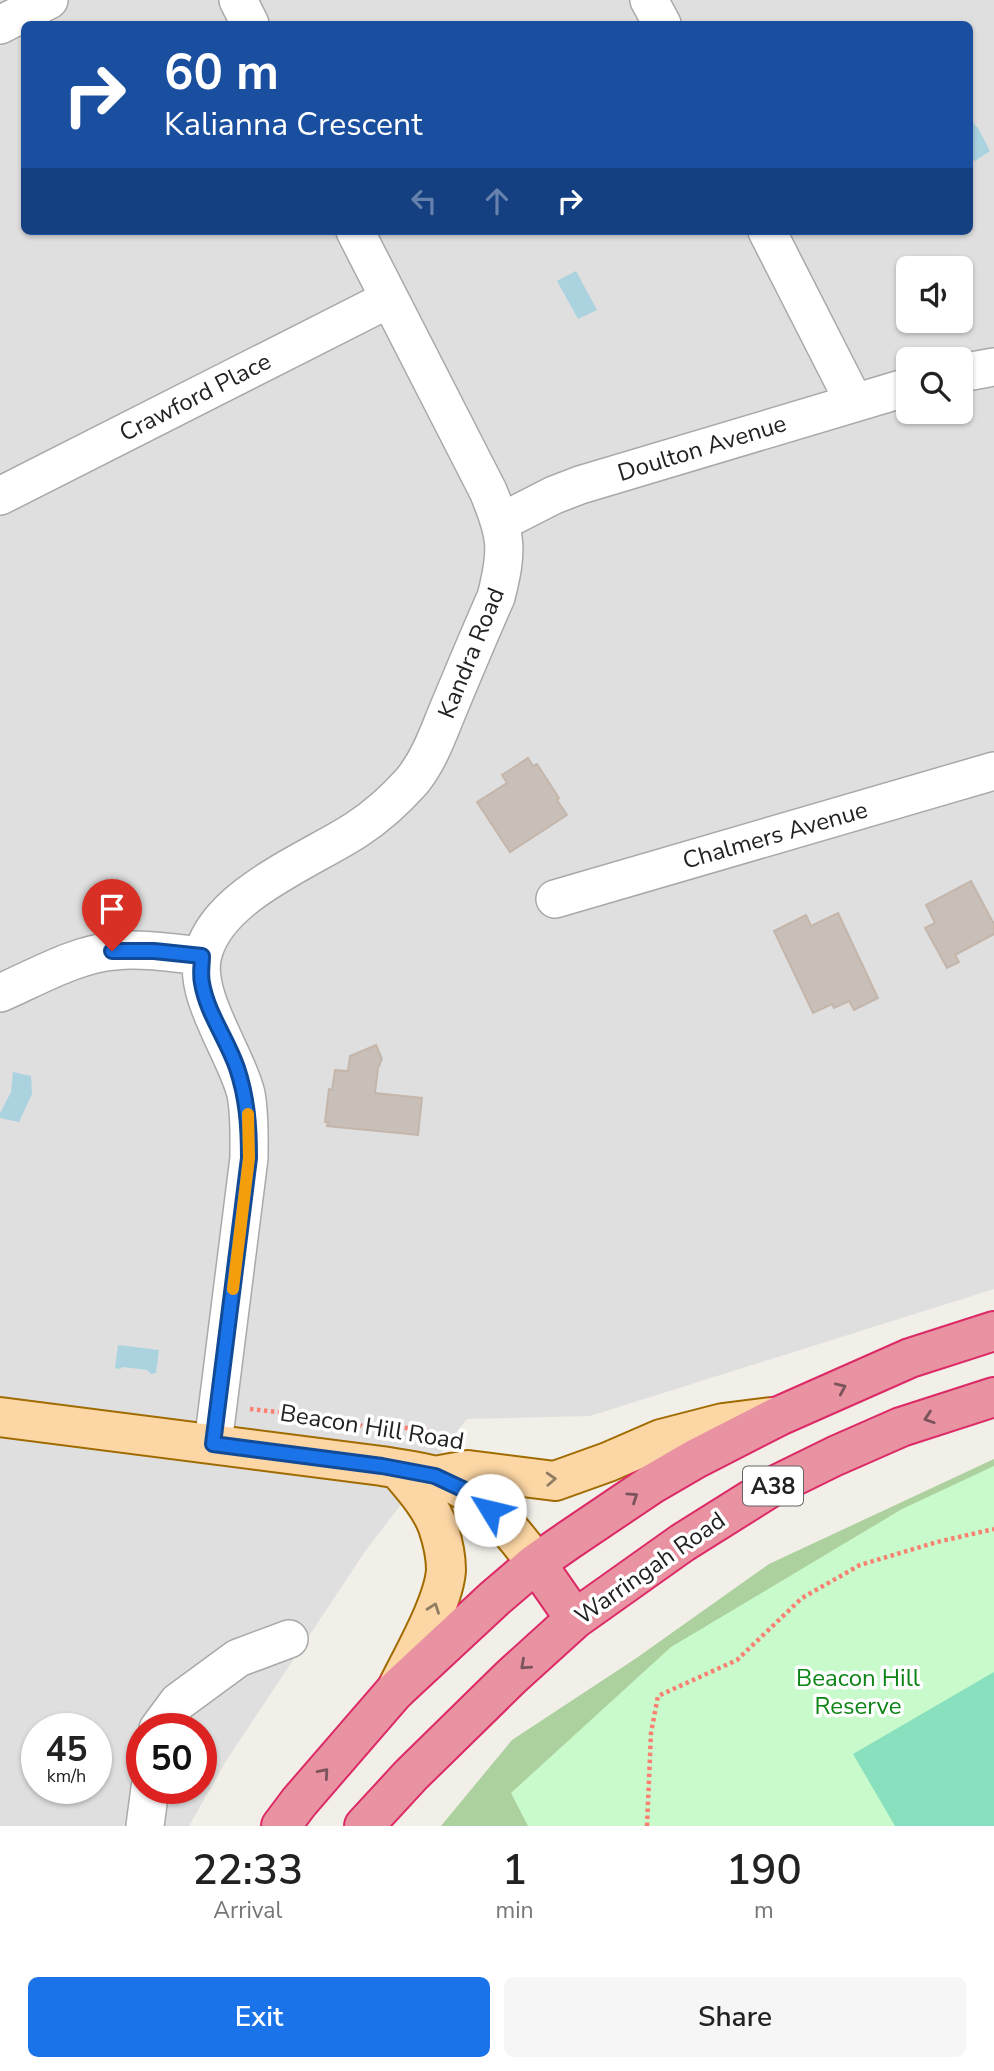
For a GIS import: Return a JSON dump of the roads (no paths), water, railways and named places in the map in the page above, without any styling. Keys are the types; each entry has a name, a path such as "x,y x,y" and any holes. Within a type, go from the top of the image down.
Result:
{"highway":[{"name":"A38","path":"281,1826 395,1691 536,1563 652,1485 695,1459 779,1416 909,1358 994,1331"},
{"name":"Warringah Road","path":"364,1826 411,1775 575,1619 681,1543 768,1489 835,1456 901,1427 994,1397"},
{"name":"Beacon Hill Road","path":"536,1563 575,1619"}],"main road":[{"path":"435,1476 468,1470 555,1481 661,1439 723,1423 779,1416"},
{"name":"Beacon Hill Road","path":"0,1418 213,1444 435,1476 469,1492 490,1510 514,1533 536,1563"},
{"path":"395,1691 432,1616 444,1582 446,1567 438,1526 424,1500 398,1469"}],"street":[{"path":"0,25 49,0"},
{"path":"238,0 248,21"},
{"path":"649,0 660,21"},
{"name":"Kandra Road","path":"202,956 212,930 232,907 255,890 358,829 386,807 413,780 432,749 496,597 502,573 505,546 501,522 488,491 357,235"},
{"path":"769,235 854,402"},
{"name":"Crawford Place","path":"0,496 389,299"},
{"path":"973,371 994,367"},
{"name":"Doulton Avenue","path":"501,522 580,485 896,390"},
{"name":"Chalmers Avenue","path":"555,899 994,771"},
{"path":"0,993 71,962 112,951 154,951 202,956 202,982 246,1095 249,1126 249,1158 213,1444"},
{"path":"170,1713 178,1702 238,1658 289,1639"}],"water":[{"path":"973,123 990,151 975,161 973,159"},
{"path":"576,271 597,310 578,319 557,281"},
{"path":"13,1072 31,1076 32,1094 19,1122 0,1118 11,1092"},
{"path":"118,1345 159,1350 156,1373 115,1368"}],"park label":[{"name":"Beacon Hill Reserve","path":"858,1692"}]}
